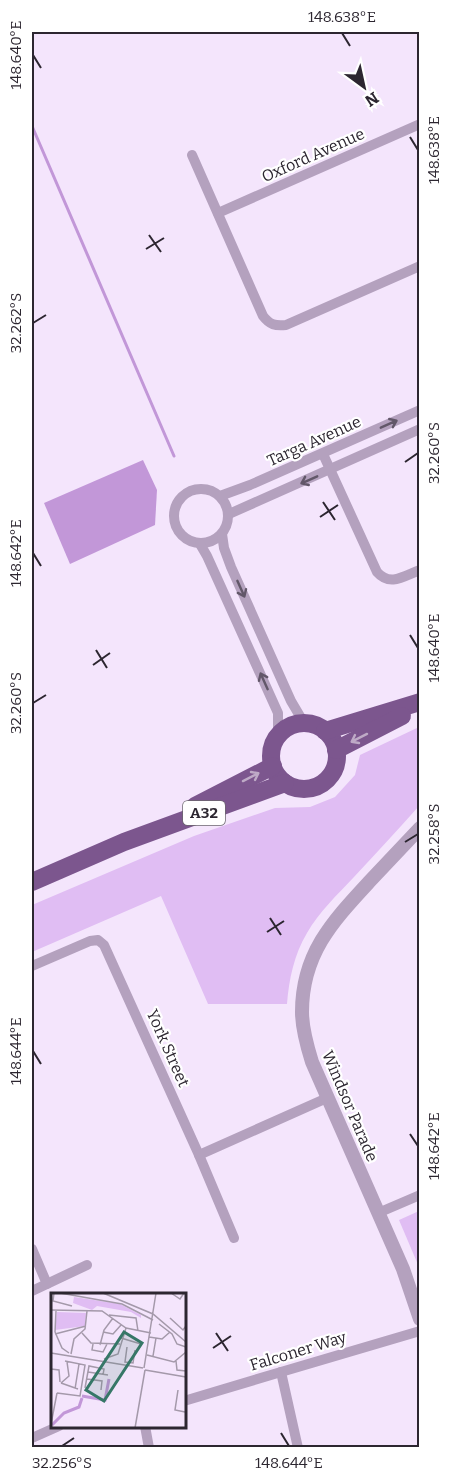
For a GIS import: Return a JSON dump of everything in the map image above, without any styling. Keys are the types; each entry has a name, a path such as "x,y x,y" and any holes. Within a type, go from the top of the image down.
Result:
{"highway":[{"path":"325,731 420,702"},
{"path":"285,783 273,766 271,756 273,746 285,729 304,723 315,725 332,739 336,750 420,706"},
{"name":"A32","path":"32,882 124,842 285,783 295,788 306,789 317,786 333,771 336,750"},
{"name":"A32","path":"124,842 273,766"}],"street":[{"name":"Oxford Avenue","path":"218,213 420,124"},
{"path":"192,155 268,323 276,326 286,325 420,266"},
{"name":"Targa Avenue","path":"220,496 323,454 420,410"},
{"name":"Targa Avenue","path":"228,514 420,429"},
{"path":"323,454 373,565 382,578 399,579 420,570"},
{"path":"199,489 220,496 227,508 228,522 216,540 200,544 180,534 174,520 179,499 191,490 199,489"},
{"path":"222,534 231,567 291,701 304,723"},
{"path":"200,544 278,713 278,737"},
{"name":"Windsor Parade","path":"420,828 338,915 322,938 310,962 303,990 302,1014 309,1052 403,1269 420,1319"},
{"name":"York Street","path":"32,966 90,941 98,940 104,945 234,1238"},
{"path":"199,1155 327,1098"},
{"path":"378,1213 420,1195"},
{"path":"32,1249 47,1284"},
{"path":"32,1291 87,1265"},
{"name":"Falconer Way","path":"186,1400 420,1331"},
{"path":"281,1372 298,1448"},
{"path":"32,1438 54,1428"},
{"path":"145,1428 149,1448"}],"shaded area":[{"path":"143,460 157,490 155,525 70,564 44,503"},
{"path":"419,727 419,806 312,925 295,959 287,1004 208,1004 161,896 32,952 32,905 194,836 275,808 310,807 335,797 355,775 360,755"},
{"path":"419,1211 420,1267 399,1220"}],"waterway":[{"path":"32,126 174,456"}]}
